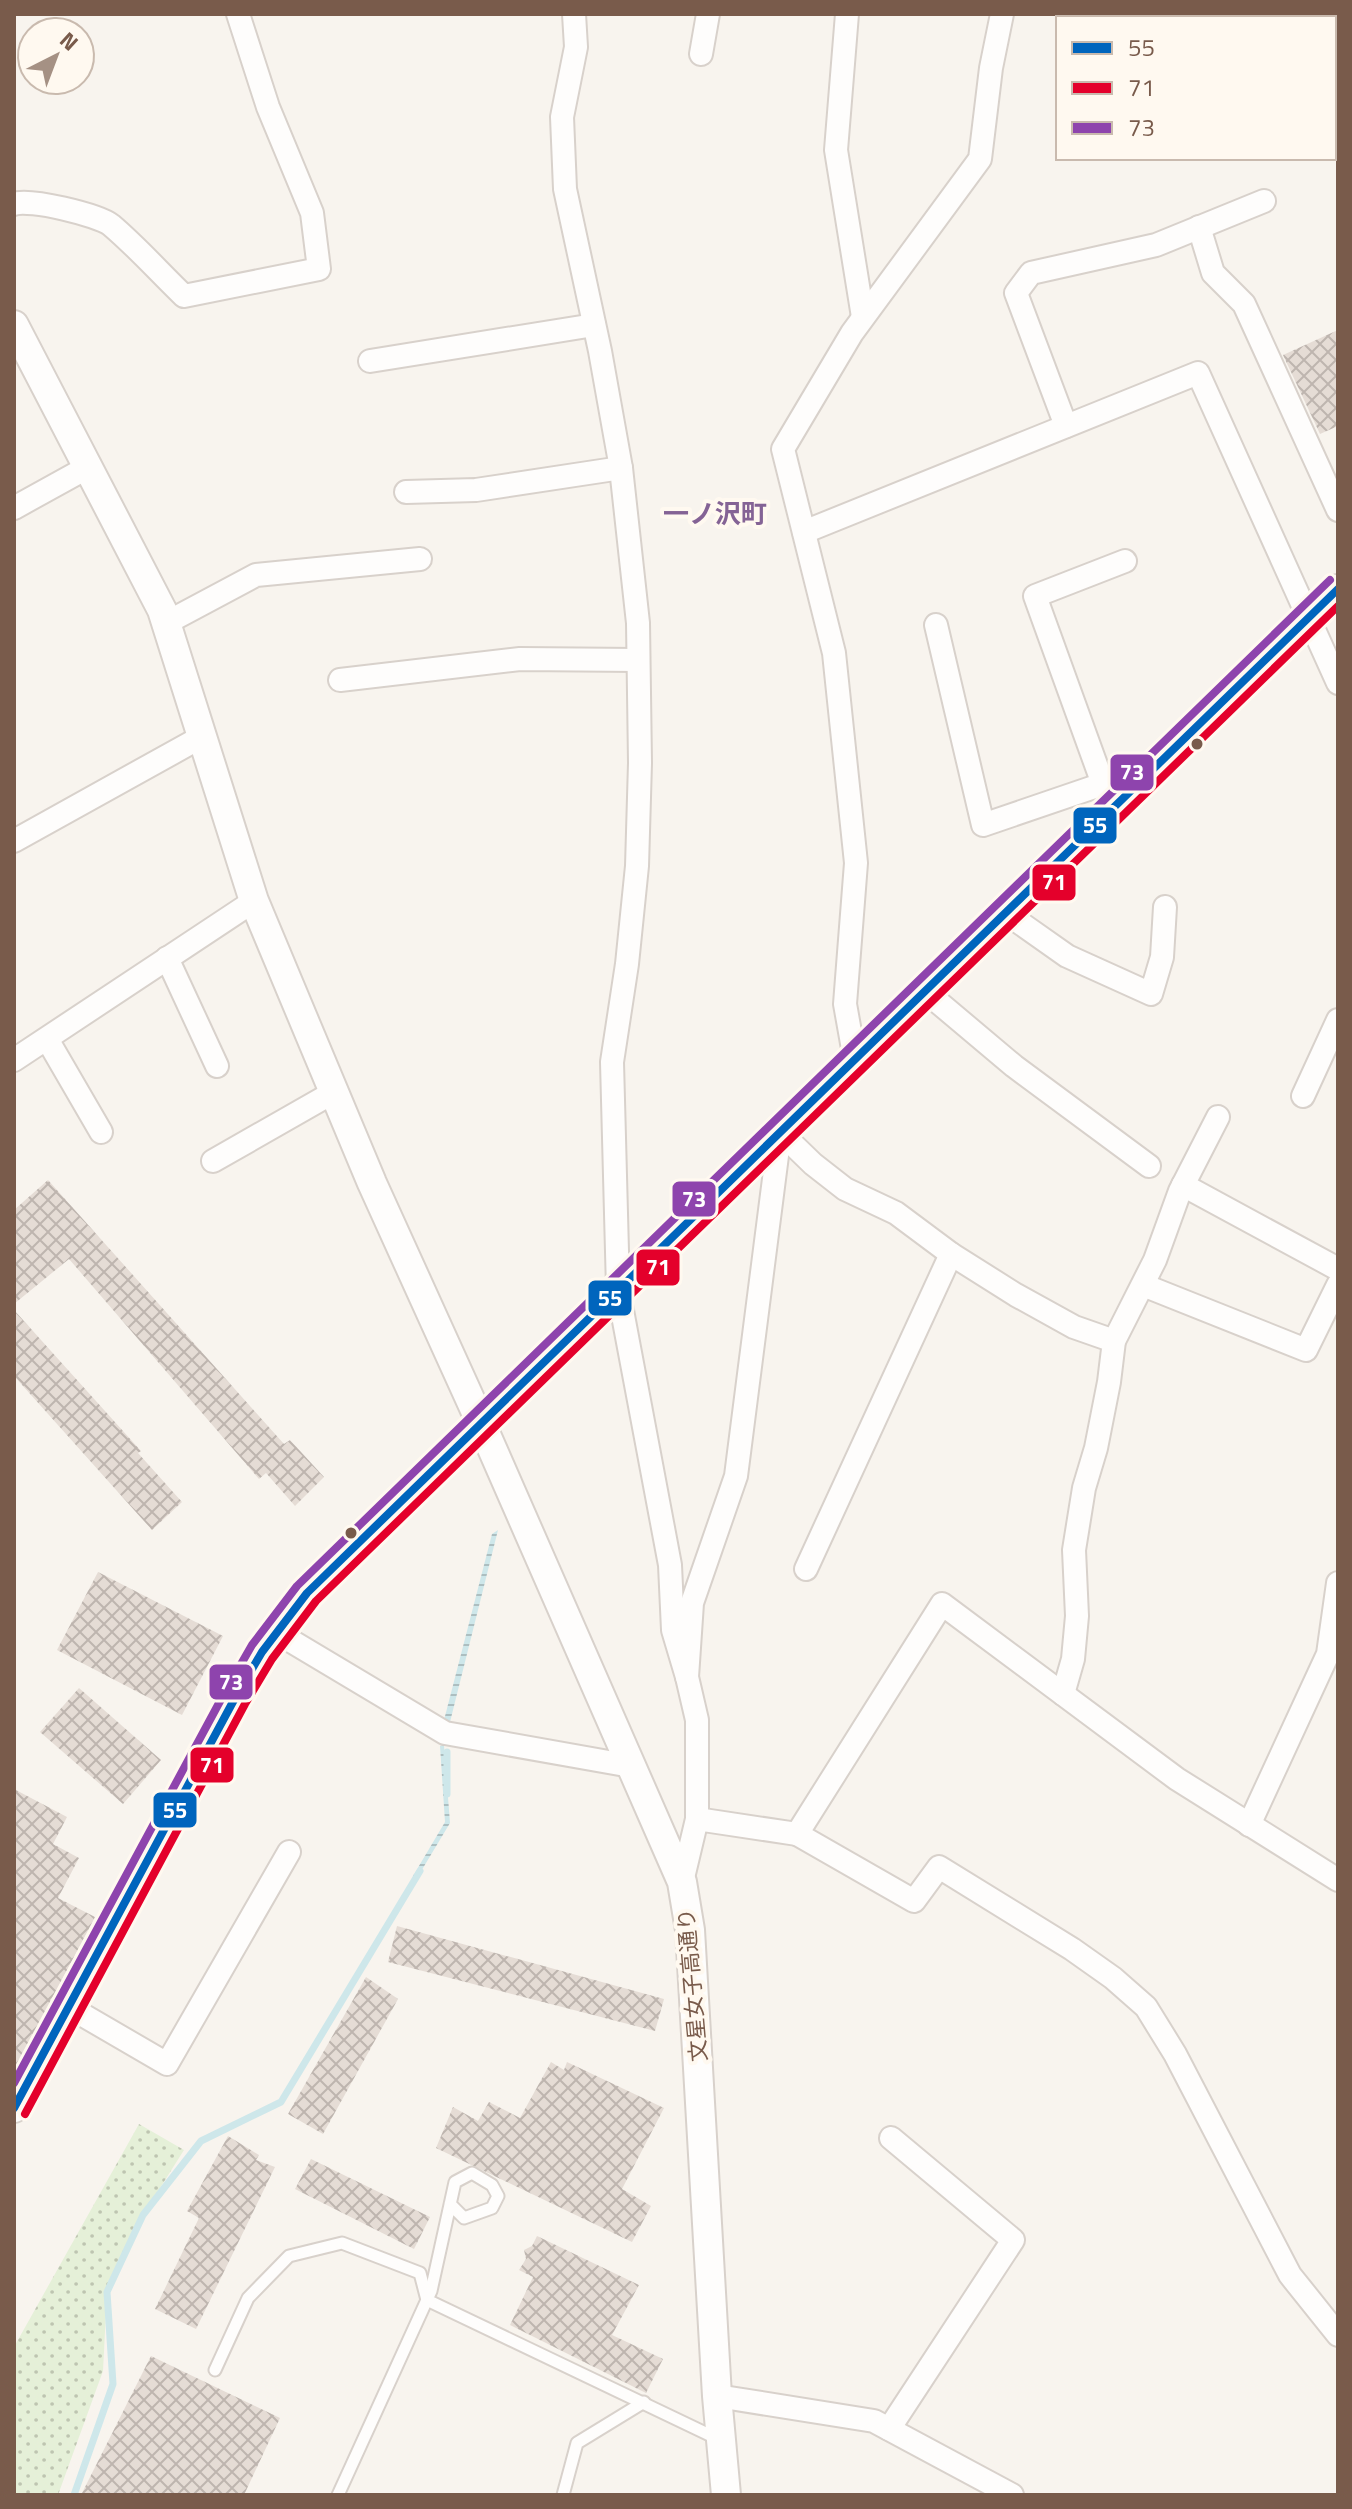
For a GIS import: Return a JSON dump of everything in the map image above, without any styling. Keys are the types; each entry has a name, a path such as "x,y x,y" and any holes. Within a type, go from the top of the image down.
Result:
{"street":[{"path":"14,204 18,201 45,204 108,223 184,296 319,269 312,213 268,107 238,14"},
{"path":"574,14 576,47 562,117 565,189 621,468 638,623 637,866 627,964 612,1062 618,1289 670,1565 673,1630 697,1720 697,1819 682,1882"},
{"path":"701,54 708,14"},
{"path":"847,14 836,150 863,317"},
{"path":"855,1060 845,1004 856,863 834,653 783,449 863,317 980,159 995,15"},
{"path":"1066,426 1016,293 1031,273 1156,245 1264,201"},
{"path":"1199,227 1213,273 1244,304 1338,510"},
{"name":"文星女子高通り","path":"14,325 90,466 162,610 254,901 334,1092 682,1882 690,1930 717,2396 726,2495"},
{"path":"370,361 594,325"},
{"path":"804,532 1198,373 1338,683"},
{"path":"14,508 90,466"},
{"path":"406,492 476,490 621,468"},
{"path":"166,623 256,575 420,559"},
{"path":"1113,792 1035,596 1125,561"},
{"path":"14,2108 235,1698 276,1632 307,1593 480,1421 1006,913 1113,792 1338,589"},
{"path":"936,625 983,825 1113,792"},
{"path":"340,680 520,659 638,660"},
{"path":"14,841 203,736"},
{"path":"14,1060 254,901"},
{"path":"1006,913 1067,956 1151,994 1162,957 1165,907"},
{"path":"167,958 217,1066"},
{"path":"926,992 1014,1066 1149,1166"},
{"path":"1303,1096 1338,1020"},
{"path":"47,1039 101,1132"},
{"path":"213,1161 334,1092"},
{"path":"1063,1694 1073,1659 1077,1616 1074,1550 1084,1488 1096,1448 1109,1382 1114,1341 1155,1260 1183,1185 1218,1117"},
{"path":"780,1132 845,1189 896,1213 951,1254 1016,1295 1074,1327 1114,1341"},
{"path":"687,1677 692,1603 736,1476 780,1132"},
{"path":"1183,1185 1338,1269"},
{"path":"806,1569 951,1254"},
{"path":"1143,1285 1306,1350 1338,1285"},
{"path":"1249,1825 1328,1654 1337,1593"},
{"path":"797,1834 942,1604 1177,1779 1338,1880"},
{"path":"276,1632 445,1733 631,1766"},
{"path":"697,1819 797,1834 914,1901 939,1867 1113,1978 1146,2007 1175,2054 1290,2275 1338,2335"},
{"path":"69,2007 167,2064 289,1852"},
{"path":"889,2429 1013,2240 891,2138"},
{"path":"717,2396 874,2421 1012,2495"}],"lane":[{"path":"338,2495 427,2300 455,2182 472,2173 492,2185 498,2196 492,2208 464,2218 450,2204"},
{"path":"215,2370 248,2298 289,2256 342,2243 420,2273 427,2300"},
{"path":"427,2300 722,2441"},
{"path":"563,2495 577,2443 644,2402"}],"green space":[{"path":"139,2124 184,2150 143,2215 107,2292 103,2371 58,2495 14,2495 14,2347"}],"water":[{"path":"498,1530 449,1726 443,1724 492,1534"},
{"path":"444,1745 450,1823 417,1878 413,1876 445,1822 440,1746"}],"building":[{"path":"1338,330 1338,426 1320,434 1283,355"},
{"path":"48,1180 284,1444 290,1440 324,1477 295,1506 266,1473 259,1479 69,1259 14,1304 14,1210"},
{"path":"14,1310 141,1451 138,1453 182,1502 152,1530 14,1376"},
{"path":"98,1572 223,1636 182,1715 57,1650"},
{"path":"79,1688 161,1760 123,1804 40,1732"},
{"path":"14,1789 67,1817 53,1844 79,1858 58,1898 95,1917 14,2071"},
{"path":"397,1926 664,1999 655,2031 388,1962"},
{"path":"366,1977 398,1999 323,2134 288,2114"},
{"path":"551,2062 564,2070 567,2062 664,2108 622,2189 651,2206 632,2242 436,2148 453,2107 478,2121 489,2102 520,2118"},
{"path":"228,2136 259,2155 256,2160 275,2167 196,2329 155,2309 199,2218 187,2211"},
{"path":"311,2159 430,2217 414,2249 295,2189"},
{"path":"537,2236 639,2285 612,2335 663,2359 646,2393 510,2325 533,2277 519,2270 526,2259 524,2250 532,2246"},
{"path":"151,2356 280,2418 244,2495 81,2495"}],"waterway":[{"path":"447,1752 447,1794"},
{"path":"74,2495 113,2384 107,2292 143,2215 201,2141 281,2102 420,1871"}],"transit line":[{"name":"73","path":"14,2083 225,1692 252,1645 297,1586 1330,580"},
{"name":"55","path":"14,2108 235,1698 262,1652 307,1593 1338,589"},
{"name":"71","path":"25,2114 245,1704 272,1659 316,1601 1338,606"}],"district":[{"name":"一ノ沢町","path":"715,514"}]}
